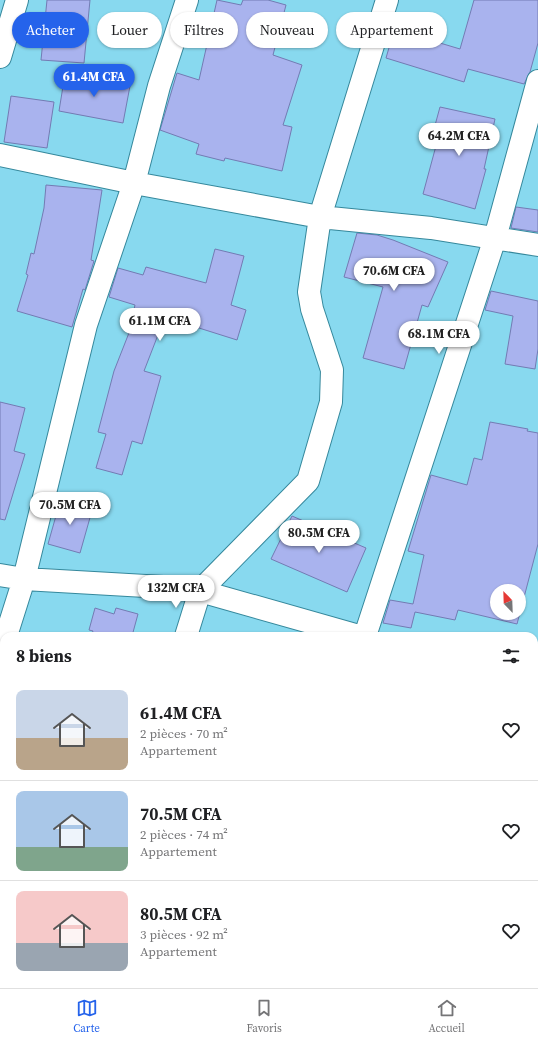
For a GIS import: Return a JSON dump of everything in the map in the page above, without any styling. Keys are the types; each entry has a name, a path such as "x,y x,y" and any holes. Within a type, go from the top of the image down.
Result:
{"street":[{"path":"0,57 17,0"},
{"path":"7,632 24,579 86,325 134,183 159,86 187,0"},
{"path":"187,632 200,592 308,481 331,402 332,370 312,309 309,292 320,217 387,0"},
{"path":"367,632 494,238 538,81"},
{"path":"0,155 134,183 320,217 431,228 538,245"},
{"path":"0,575 24,579 163,587 200,592 345,632"}],"building":[{"path":"47,0 90,0 89,12 46,12"},
{"path":"217,0 241,5 243,0 268,0 286,5 284,12 246,12 246,48 275,48 273,55 302,65 283,125 292,127 282,171 225,158 224,161 196,154 199,144 160,130 177,73 199,80 206,48 238,48 238,12 214,12"},
{"path":"474,0 538,0 538,43 530,72 524,84 468,69 464,82 386,58 389,48 447,48 447,45 460,49"},
{"path":"42,48 85,48 84,63 41,60"},
{"path":"65,74 130,86 123,123 59,111"},
{"path":"11,96 54,102 47,148 4,142"},
{"path":"440,107 495,119 484,169 486,169 475,209 423,194 440,131 434,129"},
{"path":"46,185 102,190 91,260 94,261 85,290 83,289 72,327 17,311 28,275 26,274 31,253 34,254 44,208"},
{"path":"516,207 538,210 538,232 511,228"},
{"path":"357,233 377,235 393,240 448,262 428,307 422,305 404,369 363,358 383,287 344,277"},
{"path":"215,249 244,256 231,305 246,310 237,340 180,322 179,326 163,322 144,371 161,376 142,444 132,441 122,475 96,468 106,434 98,432 114,371 136,315 133,314 135,305 109,297 118,268 143,275 146,267 206,283"},
{"path":"491,291 538,301 538,349 535,369 505,364 513,316 485,310"},
{"path":"0,402 25,408 14,451 25,454 5,520 0,519"},
{"path":"490,422 528,429 527,431 538,433 538,544 526,590 526,584 490,584 490,618 458,610 455,620 415,612 411,628 383,623 390,600 413,604 424,555 408,551 431,475 467,485 474,458 482,460"},
{"path":"61,498 93,507 80,553 48,544"},
{"path":"292,516 366,548 347,592 271,559"},
{"path":"95,608 114,614 116,608 138,614 133,632 93,632 89,630"},
{"path":"500,620 518,620 517,624"}]}
